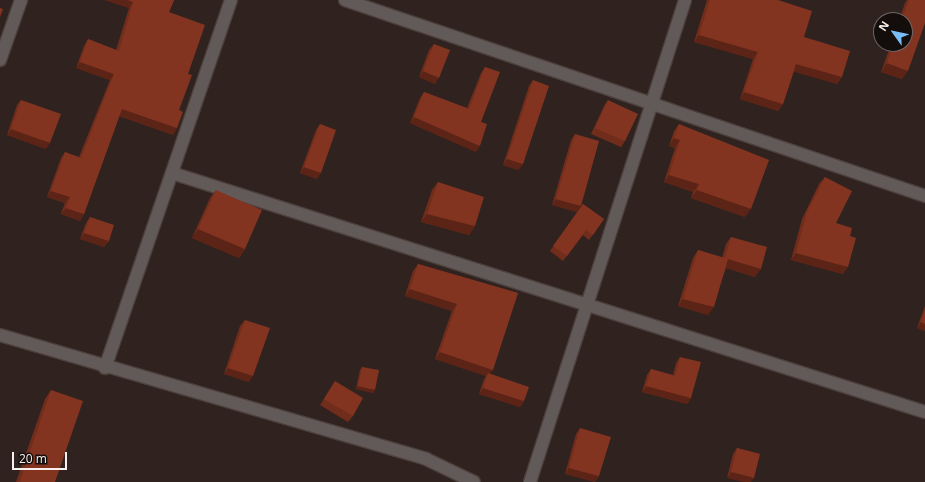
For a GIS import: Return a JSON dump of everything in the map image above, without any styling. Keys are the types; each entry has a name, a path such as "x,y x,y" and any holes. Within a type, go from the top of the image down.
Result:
{"street":[{"path":"0,60 21,0"},
{"path":"105,368 231,0"},
{"path":"345,0 925,196"},
{"path":"530,482 685,0"},
{"path":"172,173 587,303 925,412"},
{"path":"0,335 105,368 426,459 474,482"}],"building":[{"path":"128,0 174,0 169,12 205,25 188,74 192,75 179,110 183,112 177,128 122,109 84,214 66,208 70,197 51,191 65,152 81,158 114,74 80,62 88,39 119,51 133,2"},
{"path":"710,0 778,0 812,11 804,37 850,51 842,77 796,64 783,104 744,92 758,52 699,35"},
{"path":"909,0 925,0 925,23 908,71 887,63 890,52 913,52 913,12 905,12"},
{"path":"0,8 3,9 0,17"},
{"path":"434,44 450,50 439,78 423,71"},
{"path":"485,67 500,72 481,122 487,124 480,146 414,117 424,92 469,109"},
{"path":"533,80 549,86 523,164 507,159"},
{"path":"21,100 61,114 50,143 11,129"},
{"path":"608,100 638,114 625,141 595,128"},
{"path":"320,124 336,130 321,173 304,167"},
{"path":"679,124 769,160 751,209 697,190 699,184 669,175 680,140 674,138"},
{"path":"575,134 599,141 581,206 556,199"},
{"path":"825,177 852,191 836,223 852,228 850,236 856,238 848,267 796,253 807,212"},
{"path":"438,182 484,197 475,226 427,214"},
{"path":"216,190 262,210 245,249 198,229"},
{"path":"583,204 604,219 593,235 586,230 567,256 553,246"},
{"path":"90,217 114,225 109,241 84,233"},
{"path":"731,237 767,247 761,269 728,259 714,307 683,299 698,250 725,258"},
{"path":"418,264 518,293 493,370 440,352 457,304 410,289"},
{"path":"925,310 925,324 921,322"},
{"path":"245,320 270,328 253,376 228,368"},
{"path":"680,357 701,362 691,398 646,386 651,369 675,376"},
{"path":"362,367 379,370 375,390 358,386"},
{"path":"488,373 529,387 524,401 483,388"},
{"path":"335,381 363,398 353,416 324,399"},
{"path":"51,390 83,401 55,482 23,482 20,481"},
{"path":"580,428 611,437 599,476 569,468"},
{"path":"737,448 760,454 754,478 731,472"}]}
